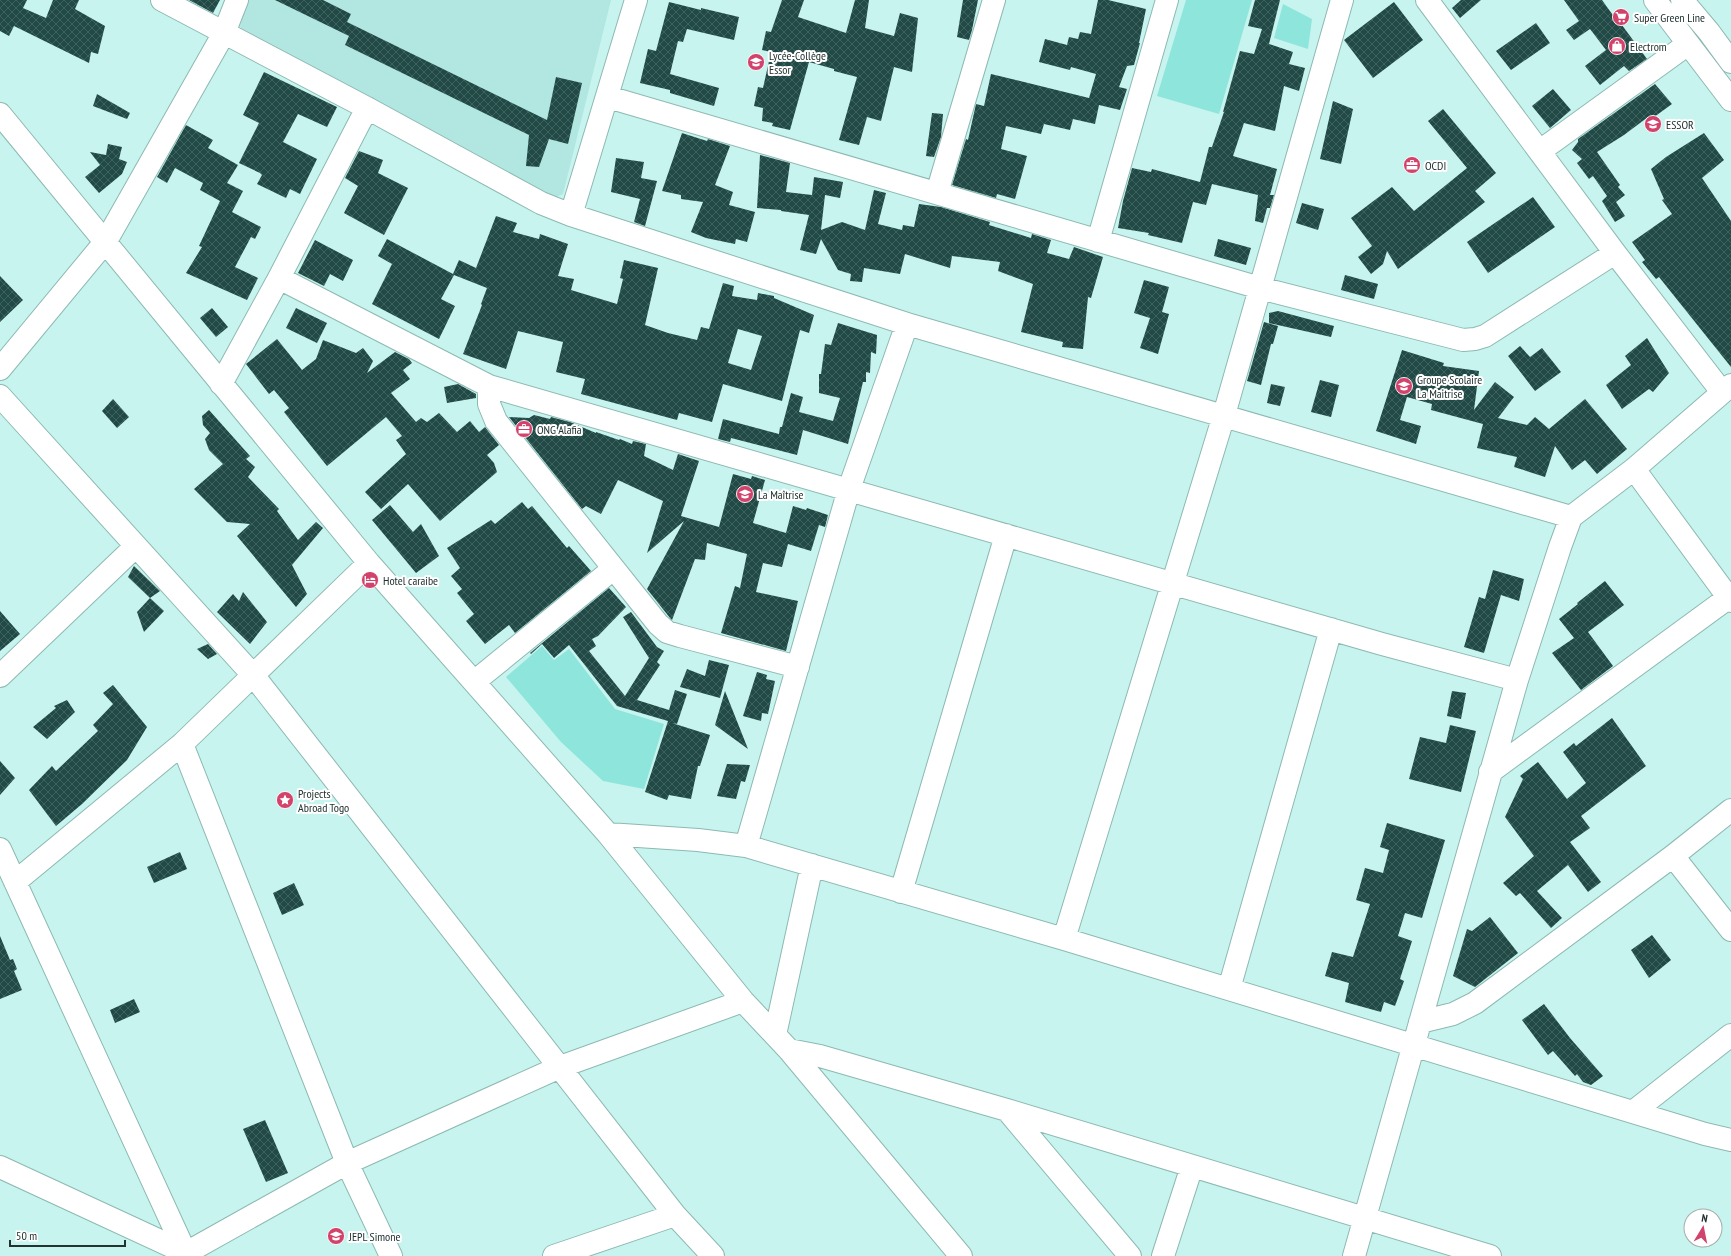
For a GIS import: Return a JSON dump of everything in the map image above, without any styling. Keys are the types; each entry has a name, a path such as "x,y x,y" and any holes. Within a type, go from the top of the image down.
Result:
{"main road":[{"path":"162,0 367,108 541,203 571,215 906,324 1571,517"},
{"path":"0,369 106,241 224,33 238,0"},
{"path":"571,215 608,97 636,0"},
{"path":"937,193 994,0"},
{"path":"1098,241 1167,0"},
{"path":"1064,939 1224,416 1342,0"},
{"path":"1354,1256 1517,680 1571,517 1634,469 1728,390 1615,253 1427,0"},
{"path":"1655,0 1731,100"},
{"path":"1682,0 1709,32 1731,62"},
{"path":"1540,151 1688,44"},
{"path":"608,97 1260,288 1463,340 1485,336 1615,253"},
{"path":"221,384 279,278 367,108"},
{"path":"0,114 106,241 221,384 369,563 608,834 743,1001 782,1043 961,1256"},
{"path":"279,278 489,386 1331,629 1517,680"},
{"path":"746,846 849,490 906,324"},
{"path":"489,386 489,404 496,421 658,624 667,632 798,667"},
{"path":"0,396 252,676 675,1215 713,1256"},
{"path":"1490,772 1730,599 1634,469"},
{"path":"901,892 1006,535"},
{"path":"0,676 136,546"},
{"path":"15,882 182,744 369,563"},
{"path":"474,682 613,569"},
{"path":"1229,989 1331,629"},
{"path":"182,744 347,1163 391,1256"},
{"path":"1420,1022 1437,1019 1452,1014 1474,1003 1673,856 1731,810"},
{"path":"608,834 698,840 746,846 1064,939 1705,1134 1731,1140"},
{"path":"0,849 186,1254"},
{"path":"1673,856 1731,930"},
{"path":"782,1043 812,866"},
{"path":"186,1254 347,1163 560,1067 743,1001"},
{"path":"1633,1112 1731,1035"},
{"path":"782,1043 820,1056 1007,1110 1490,1256"},
{"path":"1007,1110 1130,1256"},
{"path":"1163,1256 1192,1166"},
{"path":"0,1167 186,1254"},
{"path":"554,1256 675,1215"}],"shaded area":[{"path":"248,0 611,0 563,194 552,199 244,33 240,26"},
{"path":"1186,0 1252,0 1219,114 1157,96"},
{"path":"1283,4 1312,19 1308,49 1274,38"},
{"path":"542,646 554,660 569,649 615,709 664,724 644,789 603,781 561,742 506,677"}],"building":[{"path":"0,0 27,0 23,8 46,18 53,0 79,0 75,9 105,26 98,54 91,52 89,63 14,26 9,36 0,31"},
{"path":"189,0 220,0 213,13"},
{"path":"275,0 323,0 351,14 347,22 547,120 556,77 582,83 568,144 549,139 539,167 526,166 529,135 345,45 349,36"},
{"path":"782,0 804,0 798,17 846,33 855,0 869,0 865,28 894,36 900,13 918,18 912,72 894,67 881,121 867,117 859,145 839,140 857,77 809,62 790,130 772,126 773,123 762,121 763,108 754,106 758,87 763,88 771,52 762,50 766,31 771,32"},
{"path":"963,0 978,0 969,40 957,37"},
{"path":"1098,0 1108,0 1146,9 1140,43 1134,65 1127,66 1119,87 1127,89 1120,110 1099,105 1095,124 1073,119 1070,130 1044,124 1041,134 1006,126 1001,149 1027,156 1015,199 997,194 996,198 952,185 966,139 968,140 976,104 984,106 991,74 1089,98 1096,74 1071,67 1070,70 1039,62 1045,39 1067,45 1069,37 1078,39 1080,32 1091,34"},
{"path":"1255,0 1280,0 1269,44 1293,52 1289,64 1305,68 1299,91 1284,86 1275,131 1244,123 1233,156 1277,169 1270,195 1274,195 1270,208 1267,208 1263,223 1255,221 1258,195 1212,184 1206,205 1193,202 1182,243 1148,235 1149,233 1118,228 1123,201 1132,168 1151,172 1152,169 1200,182 1209,147 1212,147 1224,112 1240,51 1254,54 1262,29 1248,26"},
{"path":"1461,0 1481,0 1460,18 1452,8"},
{"path":"1564,0 1602,0 1647,59 1629,71 1624,66 1600,85 1585,66 1606,50 1590,29 1574,40 1566,30 1579,21"},
{"path":"669,2 739,17 734,40 687,29 683,42 678,41 670,74 719,88 714,106 670,93 670,90 640,83 648,49 656,51"},
{"path":"1394,2 1423,40 1373,78 1344,40"},
{"path":"1536,23 1550,43 1511,70 1496,51"},
{"path":"264,72 337,107 327,127 298,114 283,142 317,159 300,194 290,189 286,198 257,184 262,175 239,163 259,123 243,115"},
{"path":"1655,84 1672,104 1650,120 1648,117 1624,135 1597,152 1620,185 1618,187 1625,195 1616,202 1625,216 1615,222 1602,201 1607,196 1593,176 1589,179 1577,163 1582,159 1572,150 1578,142 1578,139"},
{"path":"1553,89 1571,110 1550,128 1532,106"},
{"path":"97,94 130,113 127,119 93,106"},
{"path":"1333,101 1353,109 1341,164 1320,159"},
{"path":"1443,109 1496,173 1475,191 1485,202 1398,269 1387,251 1383,264 1371,274 1358,257 1372,246 1351,218 1392,187 1414,211 1467,168 1428,121"},
{"path":"932,113 943,114 941,137 934,157 926,156"},
{"path":"186,125 213,140 208,148 238,165 227,183 243,191 232,212 261,227 255,239 251,237 235,267 258,278 247,300 186,273 202,247 199,246 220,201 200,190 203,183 175,168 167,183 157,177"},
{"path":"682,133 730,146 715,185 733,192 729,205 755,212 747,242 736,239 735,244 706,238 691,232 703,202 681,199 681,195 662,191"},
{"path":"1704,133 1724,160 1702,178 1731,221 1731,367 1659,277 1656,279 1642,262 1645,260 1632,242 1672,214 1662,200 1664,199 1651,169 1666,157"},
{"path":"108,144 122,147 119,159 127,162 122,174 99,193 85,177 100,165 90,152 106,155"},
{"path":"359,151 383,160 378,173 408,188 384,235 344,213 358,186 345,178"},
{"path":"760,155 790,163 786,192 812,195 814,177 843,182 840,198 825,195 821,230 842,222 865,230 874,190 886,193 878,224 902,230 903,225 914,227 919,204 941,207 990,222 989,225 1031,238 1032,234 1051,240 1047,253 1069,259 1074,247 1103,257 1091,298 1088,297 1083,349 1062,347 1063,342 1021,332 1033,284 998,271 1000,262 952,256 950,268 905,254 900,274 864,268 862,282 850,281 851,274 838,270 821,239 816,254 800,250 809,215 781,210 757,208"},
{"path":"616,158 644,162 641,178 657,181 645,226 634,222 640,199 611,192"},
{"path":"1533,197 1555,227 1488,273 1467,242"},
{"path":"1302,203 1324,209 1318,230 1296,223"},
{"path":"496,216 517,223 513,232 539,239 540,234 568,244 558,276 574,279 571,290 617,304 623,279 620,278 624,260 658,268 645,325 668,333 697,340 701,327 709,329 723,283 734,286 732,296 757,300 758,293 774,296 774,298 814,315 809,333 800,330 782,401 723,384 712,422 679,413 677,420 581,394 585,379 556,372 563,342 518,331 506,369 463,354 487,288 454,275 441,299 455,306 439,339 372,304 392,264 378,256 387,239 453,274 459,260 476,268","holes":["738,329 762,336 751,370 728,363"]},
{"path":"1218,239 1251,248 1246,265 1214,256"},
{"path":"315,240 353,260 343,281 330,274 324,286 298,273"},
{"path":"1345,275 1378,284 1374,299 1341,290"},
{"path":"0,276 23,300 0,322"},
{"path":"1144,280 1169,287 1162,312 1169,314 1158,354 1140,348 1150,318 1134,313"},
{"path":"212,308 228,327 216,337 200,318"},
{"path":"296,308 327,323 317,343 286,328"},
{"path":"1278,311 1334,326 1331,337 1269,323 1269,313"},
{"path":"1264,322 1278,326 1273,344 1271,344 1261,385 1247,381"},
{"path":"838,323 877,335 876,354 871,352 870,373 866,372 866,382 863,382 848,444 803,430 797,455 731,438 730,442 718,439 723,419 779,434 791,393 803,397 799,412 833,421 840,398 819,393 819,374 821,374 825,344 831,345"},
{"path":"1647,338 1669,373 1653,392 1649,389 1622,409 1606,385 1631,365 1625,356"},
{"path":"277,339 302,370 316,359 323,340 356,353 363,348 373,361 367,373 395,352 409,359 412,363 403,370 410,379 391,393 416,422 421,418 427,422 439,413 457,432 470,421 479,432 485,427 499,445 487,455 494,463 497,472 440,521 408,484 381,509 365,492 406,454 396,440 402,436 386,417 327,466 284,412 289,408 274,390 269,394 246,364"},
{"path":"1520,346 1530,357 1542,348 1561,372 1535,391 1508,356"},
{"path":"1402,350 1444,363 1443,366 1479,371 1474,410 1495,382 1514,397 1498,418 1527,425 1535,417 1549,429 1585,399 1627,449 1597,474 1585,460 1572,470 1555,446 1545,477 1514,467 1517,457 1477,448 1483,424 1431,410 1432,404 1407,397 1400,420 1421,426 1416,444 1376,431"},
{"path":"1320,380 1339,385 1331,417 1311,412"},
{"path":"458,384 476,394 476,398 447,403 444,387"},
{"path":"1271,384 1285,387 1280,406 1267,403"},
{"path":"113,399 129,417 117,428 102,411"},
{"path":"209,410 250,456 246,459 255,467 248,477 279,509 277,511 298,540 316,522 323,528 292,565 307,594 296,607 237,536 250,524 227,522 194,489 223,464 209,450 205,439 210,433 203,425 202,416"},
{"path":"534,415 550,419 551,417 570,422 596,433 619,440 620,439 632,444 633,441 646,444 644,456 673,470 678,454 699,461 681,516 719,527 733,474 751,479 752,476 765,480 753,523 786,533 793,506 806,510 807,508 828,515 825,527 819,525 811,551 788,544 782,567 763,563 756,592 798,601 786,651 721,633 735,586 740,588 747,554 707,543 705,560 695,559 672,620 647,589 684,521 647,553 663,501 618,480 601,514 586,506 582,509 509,417 529,418"},
{"path":"522,502 528,509 532,506 567,548 569,546 591,571 515,633 509,625 485,644 466,621 474,614 457,593 462,589 451,576 460,568 447,548 491,520 495,524"},
{"path":"390,505 413,532 421,524 439,556 416,573 372,520"},
{"path":"134,566 160,591 150,598 128,577"},
{"path":"1493,570 1524,579 1519,601 1501,595 1484,653 1464,647 1479,597 1485,599"},
{"path":"1605,581 1624,605 1588,632 1613,666 1581,690 1552,653 1574,638 1559,619"},
{"path":"609,588 626,607 598,636 592,639 596,646 589,651 625,696 649,658 623,617 631,612 657,647 664,651 657,662 660,665 637,700 669,710 675,690 687,694 677,724 672,723 710,735 700,766 698,766 691,799 669,795 667,800 645,792 668,721 617,706 569,645 554,658 542,644 531,654 530,653"},
{"path":"243,592 267,622 250,644 217,612 233,594 239,601"},
{"path":"150,598 164,611 144,632 137,612"},
{"path":"0,611 20,634 0,651"},
{"path":"208,644 217,654 208,659 197,649"},
{"path":"709,660 729,665 720,698 680,687 687,669 705,676"},
{"path":"757,672 767,675 766,679 775,681 768,714 762,713 761,721 743,716"},
{"path":"113,685 147,727 127,760 82,804 56,826 29,790 52,766 56,771 98,731 93,725 113,704 103,693"},
{"path":"725,691 748,749 715,725"},
{"path":"1452,691 1466,693 1461,719 1447,716"},
{"path":"67,700 75,712 47,739 33,727 56,708 54,706"},
{"path":"1612,718 1646,766 1581,816 1590,828 1570,842 1601,882 1588,892 1568,865 1537,891 1562,918 1551,928 1520,893 1516,896 1503,883 1534,856 1505,817 1523,779 1520,776 1538,762 1567,799 1586,783 1563,752 1574,743 1576,746"},
{"path":"1450,725 1476,731 1461,792 1409,779 1420,737 1446,743"},
{"path":"0,761 15,778 0,795"},
{"path":"727,764 750,765 745,782 741,781 736,799 717,796"},
{"path":"1387,823 1445,840 1422,918 1405,913 1398,936 1412,941 1400,979 1404,981 1395,1006 1384,1002 1381,1012 1345,1002 1349,983 1325,976 1332,952 1353,957 1370,904 1356,900 1365,868 1383,873 1389,850 1380,847"},
{"path":"180,852 187,869 154,883 147,867"},
{"path":"294,883 304,905 282,915 273,893"},
{"path":"1490,917 1518,953 1475,987 1453,976 1467,929 1472,931"},
{"path":"1652,935 1671,960 1649,978 1631,950"},
{"path":"0,936 10,960 13,959 17,969 14,971 22,990 0,999"},
{"path":"134,999 140,1012 115,1023 110,1010"},
{"path":"1544,1004 1570,1038 1603,1076 1591,1085 1583,1082 1577,1074 1575,1076 1553,1051 1548,1055 1522,1020"},
{"path":"265,1120 288,1173 266,1182 243,1129"}],"place":[{"name":"Super Green Line","path":"1621,17"},
{"name":"Electrom","path":"1617,46"},
{"name":"Lycée-Collège Essor","path":"756,62"},
{"name":"ESSOR","path":"1653,124"},
{"name":"OCDI","path":"1412,165"},
{"name":"Groupe Scolaire La Maitrise","path":"1404,386"},
{"name":"ONG Alafia","path":"524,429"},
{"name":"La Maîtrise","path":"745,494"},
{"name":"Hotel caraibe","path":"370,580"},
{"name":"Projects Abroad Togo","path":"285,800"},
{"name":"JEPL Simone","path":"336,1236"}]}
